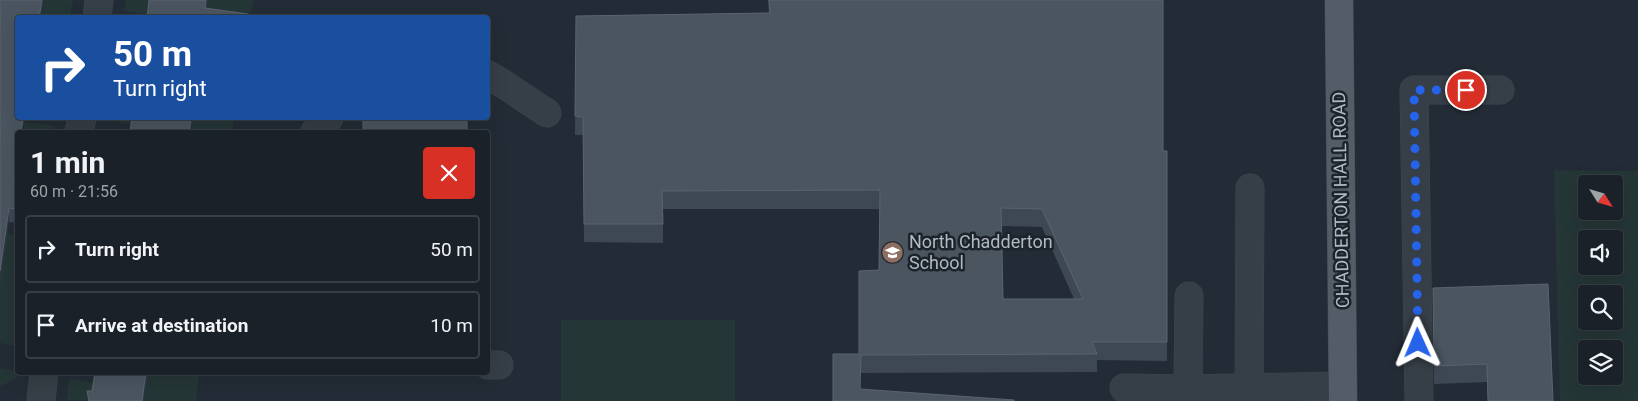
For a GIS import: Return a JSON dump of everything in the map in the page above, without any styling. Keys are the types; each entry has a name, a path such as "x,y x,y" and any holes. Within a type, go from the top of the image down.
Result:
{"main road":[{"name":"CHADDERTON HALL ROAD","path":"1339,0 1343,393"}],"street":[{"path":"97,15 99,0"},
{"path":"490,77 506,85 547,113"},
{"path":"1419,401 1414,90 1500,90"},
{"path":"317,130 327,120"},
{"path":"1250,188 1250,394"},
{"path":"1188,389 1189,296"},
{"path":"41,401 44,375"},
{"path":"1124,388 1188,389 1250,394 1343,393"}],"shaded area":[{"path":"44,0 73,0 70,15 41,15"},
{"path":"126,0 151,0 165,15 149,15 124,11"},
{"path":"208,0 254,0 250,15 206,15"},
{"path":"10,120 54,126 53,130 23,130 24,125 10,123"},
{"path":"108,120 136,120 135,125"},
{"path":"190,120 234,120 232,130 187,130"},
{"path":"1554,170 1638,171 1638,401 1560,401"},
{"path":"0,232 15,235 15,346 0,343"},
{"path":"561,320 735,320 735,401 561,401"},
{"path":"0,368 15,370 16,379 0,386"},
{"path":"149,375 199,375 196,401 144,401"},
{"path":"69,378 96,384 118,401 67,400"}],"building":[{"path":"0,0 42,0 40,15 15,15 15,120 23,120 21,130 15,130 15,209 9,208 0,271"},
{"path":"149,0 206,0 205,8 248,14 248,15 147,15"},
{"path":"769,0 1163,0 1163,151 1167,151 1167,342 1092,342 1097,354 861,355 860,389 1014,401 833,401 833,354 859,354 859,271 879,270 880,190 662,191 663,224 584,224 583,117 575,116 576,16 770,13","holes":["1001,208 1042,209 1083,299 1003,299"]},
{"path":"132,120 191,120 189,130 130,130"},
{"path":"363,120 467,120 467,130 363,130"},
{"path":"1548,284 1553,401 1488,401 1487,364 1434,366 1433,288"},
{"path":"95,375 146,375 142,401 89,401 87,391 92,391"}],"place":[{"name":"North Chadderton School","path":"893,252"}],"route":[{"path":"1418,343 1414,90 1466,90"}]}
